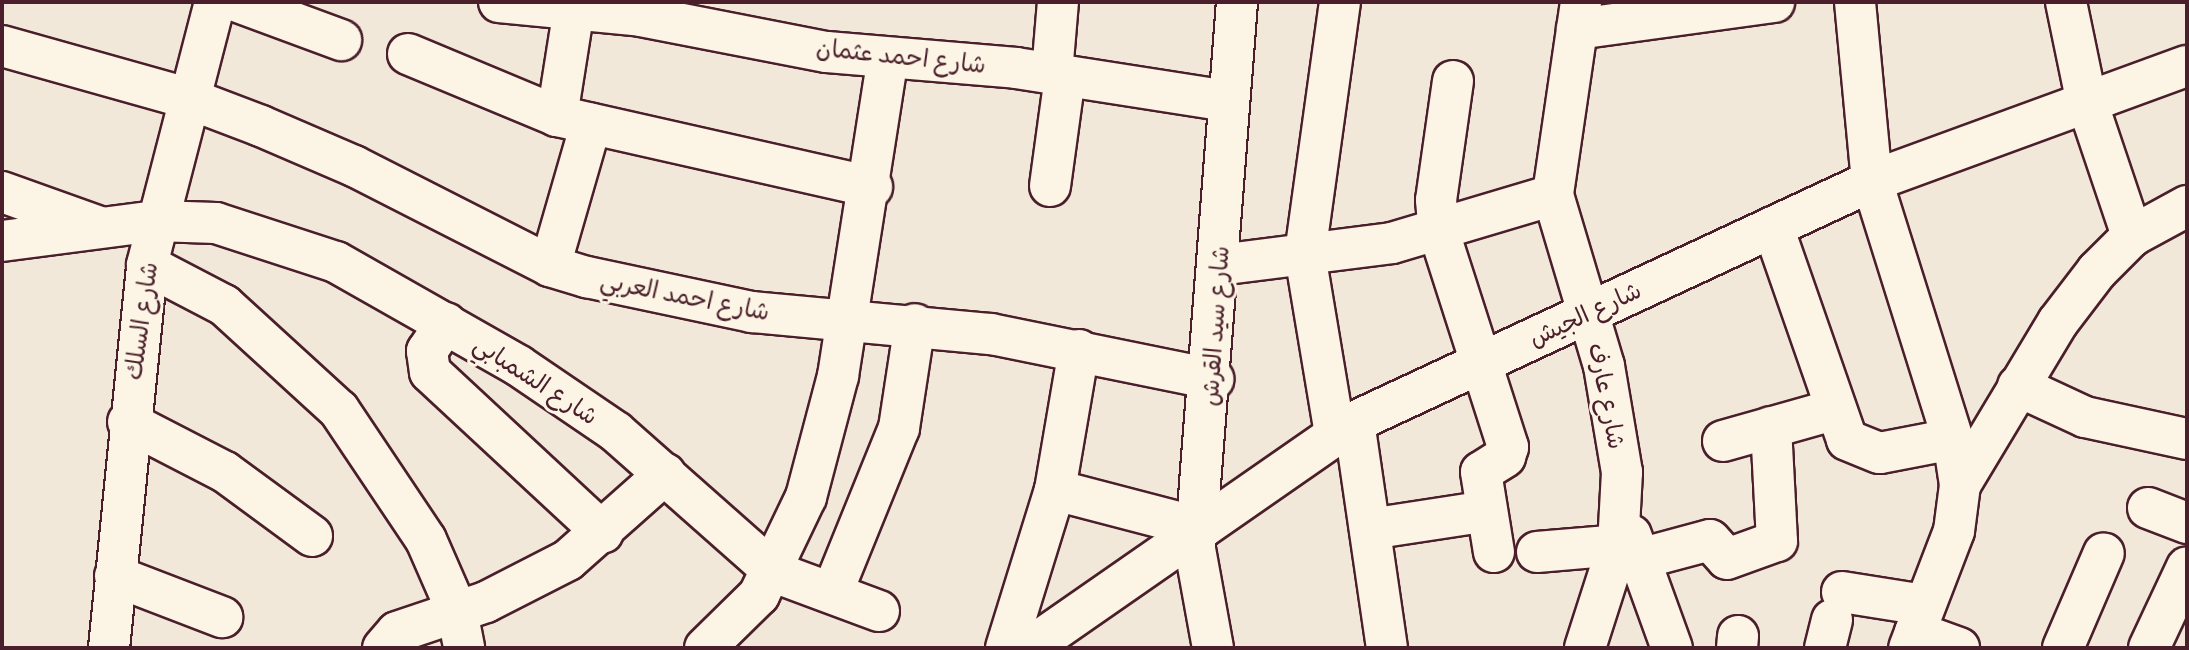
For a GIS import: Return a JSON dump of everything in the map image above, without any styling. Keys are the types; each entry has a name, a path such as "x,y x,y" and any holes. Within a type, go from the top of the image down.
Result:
{"street":[{"name":"شارع السلك","path":"109,648 128,422 147,265 215,2"},
{"path":"238,2 341,40"},
{"name":"شارع احمد عثمان","path":"499,2 719,15 888,58 1058,75 1227,101"},
{"path":"1050,186 1058,75 1058,2"},
{"name":"شارع سيد القرش","path":"1213,648 1198,587 1197,527 1213,379 1227,101 1237,2"},
{"path":"1340,2 1305,254 1370,529 1387,648"},
{"path":"1572,10 1774,2"},
{"path":"1855,2 1872,181 1953,439 1960,485 1954,531 1916,628"},
{"path":"2066,2 2086,99 2132,236"},
{"path":"550,266 574,120 574,7"},
{"name":"شارع عارف","path":"1572,10 1553,195 1589,312 1617,423 1627,540 1585,648"},
{"name":"شارع احمد العربي","path":"2,46 190,99 354,166 550,266 738,309 848,322 915,324 1079,350 1213,379"},
{"path":"408,54 574,120 872,187"},
{"path":"705,648 733,626 774,572 806,497 848,322 872,187 888,58"},
{"name":"شارع الجيش","path":"1029,648 1090,631 1197,527 1345,428 1872,181 2086,99 2187,66"},
{"path":"1453,81 1436,200 1439,232 1483,362 1508,451 1482,469 1494,552"},
{"path":"2,192 102,228"},
{"path":"1219,265 1439,232 1553,195"},
{"path":"1960,485 2018,386 2097,271 2132,236 2187,206"},
{"name":"شارع الشمبابي","path":"2,241 156,221 216,223 267,235 336,262 446,323 616,432 774,572 879,611"},
{"path":"1773,227 1847,440 1866,452 1953,439"},
{"path":"147,265 224,305 339,410 426,540 461,630"},
{"path":"446,323 427,351 427,367 603,533"},
{"path":"832,593 899,428 915,324"},
{"path":"1006,648 1055,490 1079,350"},
{"path":"2018,386 2085,417 2187,439"},
{"path":"1723,441 1836,409"},
{"path":"128,422 225,472 312,536"},
{"path":"1537,552 1627,540 1710,540 1727,559 1777,541 1771,427"},
{"path":"383,648 397,632 461,630 603,533 665,474"},
{"path":"1055,490 1197,527"},
{"path":"2148,508 2187,523"},
{"path":"1370,529 1487,511"},
{"path":"1627,540 1672,648"},
{"path":"2063,648 2104,553"},
{"path":"2149,648 2187,567"},
{"path":"115,576 222,617"},
{"path":"1833,620 1916,628 1959,648"}]}
